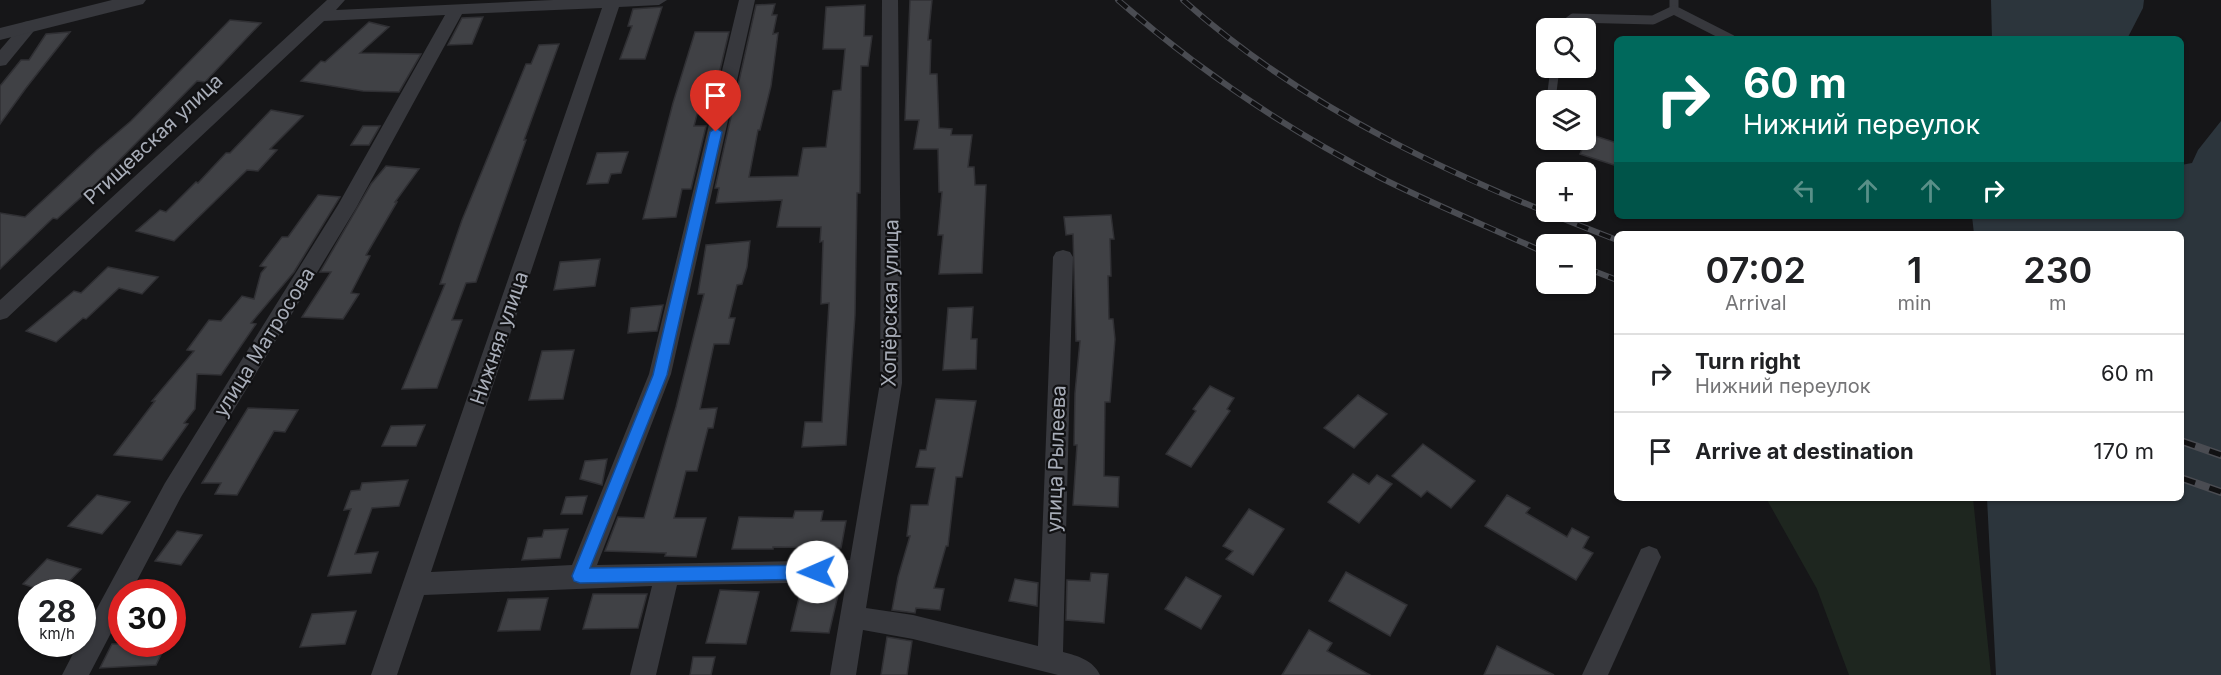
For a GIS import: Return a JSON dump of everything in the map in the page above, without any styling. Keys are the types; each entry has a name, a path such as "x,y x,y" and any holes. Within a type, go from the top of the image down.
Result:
{"street":[{"path":"0,34 136,0"},
{"name":"Ртищевская улица","path":"0,312 337,0"},
{"path":"320,16 659,0"},
{"path":"580,576 660,375 747,0"},
{"name":"Хопёрская улица","path":"843,675 891,383 890,0"},
{"name":"Нижняя улица","path":"384,675 613,1"},
{"name":"улица Матросова","path":"75,675 173,490 346,208 456,10"},
{"path":"0,61 30,26"},
{"name":"улица Рылеева","path":"1050,660 1063,257"},
{"path":"1595,675 1649,557"},
{"path":"415,584 580,576 859,571"},
{"path":"643,675 667,576"},
{"path":"852,617 913,627 1050,660 1074,667 1087,675"}],"lane":[{"path":"1674,0 1674,10"},
{"path":"1596,19 1653,20 1674,10"},
{"path":"1674,10 1725,36"}],"shaded area":[{"path":"1991,0 2144,0 2143,8 2129,36 1992,36"},
{"path":"2221,121 2221,675 1996,675 1987,501 2184,501 2184,231 1974,231 1972,219 2184,219 2184,164 2192,163 2198,150"},
{"path":"1768,501 1973,501 1991,675 1849,675 1817,589"}],"building":[{"path":"910,0 932,0 928,40 931,40 930,74 937,74 939,128 952,129 951,135 972,135 968,167 974,167 975,185 986,185 982,273 939,274 943,235 938,235 942,192 939,192 938,149 914,149 919,120 905,120"},
{"path":"775,4 772,15 777,15 773,34 778,33 771,86 760,130 758,130 749,177 798,176 803,148 826,147 833,91 841,90 845,49 823,49 826,7 865,5 864,36 872,36 868,66 861,66 860,193 857,193 855,315 846,445 802,447 805,422 822,422 829,303 821,304 823,241 820,242 821,227 777,227 782,200 716,203 719,188 715,188 756,5"},
{"path":"662,7 645,59 620,59 632,26 628,26 633,9"},
{"path":"483,17 472,44 448,45 462,18"},
{"path":"230,20 261,23 205,82 197,81 97,183 57,219 53,218 0,269 0,213 25,217 131,121"},
{"path":"369,22 389,27 360,53 421,54 399,92 363,91 301,81 321,61 325,62"},
{"path":"70,32 0,124 0,86 21,60 29,60 46,34"},
{"path":"695,32 729,32 715,91 703,91 694,126 706,126 691,189 682,189 676,217 643,219 673,103"},
{"path":"559,44 476,282 466,283 452,320 462,320 437,388 402,389 445,284 440,284 462,220 526,64 531,64 539,45"},
{"path":"271,110 303,116 270,149 277,150 258,171 247,170 174,241 136,231 160,210 166,212 226,153 230,153"},
{"path":"363,126 380,126 369,145 351,145"},
{"path":"1596,136 1614,142 1614,165 1580,154 1582,150 1596,150"},
{"path":"628,152 621,173 611,174 608,183 587,184 597,153"},
{"path":"386,166 419,169 395,202 397,202 366,255 370,256 351,293 359,294 343,319 302,317 331,272 320,272 371,184"},
{"path":"318,195 340,197 294,272 251,323 256,324 221,375 197,374 195,409 184,423 188,424 162,460 114,455 155,401 152,401 194,351 187,350 209,320 221,321 242,296 254,299 261,273 266,267 260,266 282,237 288,237"},
{"path":"1111,215 1114,239 1110,239 1109,319 1113,319 1115,339 1110,402 1105,402 1104,476 1119,477 1118,507 1073,505 1077,445 1074,445 1075,393 1080,341 1076,341 1073,234 1066,235 1064,217"},
{"path":"750,241 747,267 742,284 737,285 729,318 735,318 729,344 714,344 700,409 717,408 713,428 708,428 697,471 686,471 674,518 706,518 696,557 665,556 666,553 605,551 618,517 644,518 676,407 704,294 698,294 706,245"},
{"path":"600,259 595,286 554,290 560,262"},
{"path":"108,267 158,277 142,294 119,288 86,319 83,318 56,342 26,331 74,291 81,293"},
{"path":"663,305 657,331 628,333 631,308"},
{"path":"973,307 971,339 977,339 976,369 943,370 948,308"},
{"path":"574,350 563,399 529,400 542,351"},
{"path":"1210,386 1234,398 1227,409 1230,411 1191,467 1166,454 1196,411 1193,409"},
{"path":"1358,395 1387,414 1354,448 1324,428"},
{"path":"936,399 976,401 962,477 956,477 948,546 946,546 934,588 944,589 940,610 916,608 915,613 892,610 898,577 910,536 907,536 911,505 928,505 935,468 916,467 920,450 926,450"},
{"path":"248,408 298,410 285,432 274,431 237,495 215,494 221,483 202,483"},
{"path":"425,425 416,446 382,446 391,426"},
{"path":"1423,444 1475,481 1451,508 1427,491 1421,497 1392,476"},
{"path":"607,459 602,485 580,479 585,461"},
{"path":"1353,474 1369,484 1377,475 1392,484 1359,523 1328,502"},
{"path":"408,480 399,506 372,508 355,554 378,552 371,573 328,576 351,509 344,510 351,491 360,490 362,483"},
{"path":"97,495 130,502 102,534 68,526"},
{"path":"1507,495 1530,508 1526,513 1567,537 1572,528 1589,537 1583,548 1593,553 1576,580 1485,526"},
{"path":"587,496 582,514 561,514 566,497"},
{"path":"1249,509 1284,529 1253,575 1226,559 1233,551 1223,546"},
{"path":"795,511 823,511 821,521 846,521 841,548 732,549 739,517 793,518"},
{"path":"568,529 560,558 522,560 528,538 542,537 544,530"},
{"path":"177,531 202,535 181,565 155,561"},
{"path":"47,559 81,569 71,579 28,579"},
{"path":"1346,572 1407,605 1390,636 1329,601"},
{"path":"1091,573 1108,574 1104,623 1066,620 1067,580 1090,581"},
{"path":"1186,577 1221,596 1201,629 1165,609"},
{"path":"1015,579 1038,583 1037,606 1009,601"},
{"path":"720,590 759,592 746,644 706,643"},
{"path":"813,593 838,595 829,633 791,631 799,598 812,598"},
{"path":"593,594 647,594 638,628 583,629"},
{"path":"548,598 540,630 498,631 508,599"},
{"path":"356,611 345,644 300,647 312,614"},
{"path":"1309,630 1332,643 1327,651 1370,675 1282,675"},
{"path":"887,637 912,641 907,675 881,675"},
{"path":"1497,646 1554,675 1484,675"},
{"path":"108,652 108,657 160,657 156,665 100,668"},
{"path":"693,657 715,657 711,675 690,675"}],"railway":[{"path":"1118,0 1211,74 1277,119 1381,178 1536,249"},
{"path":"1183,0 1282,77 1389,140 1501,193 1614,239"},
{"path":"1596,272 1614,279"},
{"path":"2184,442 2221,455"},
{"path":"2184,479 2221,492"}],"route":[{"path":"716,132 660,375 580,576 817,572"}]}
